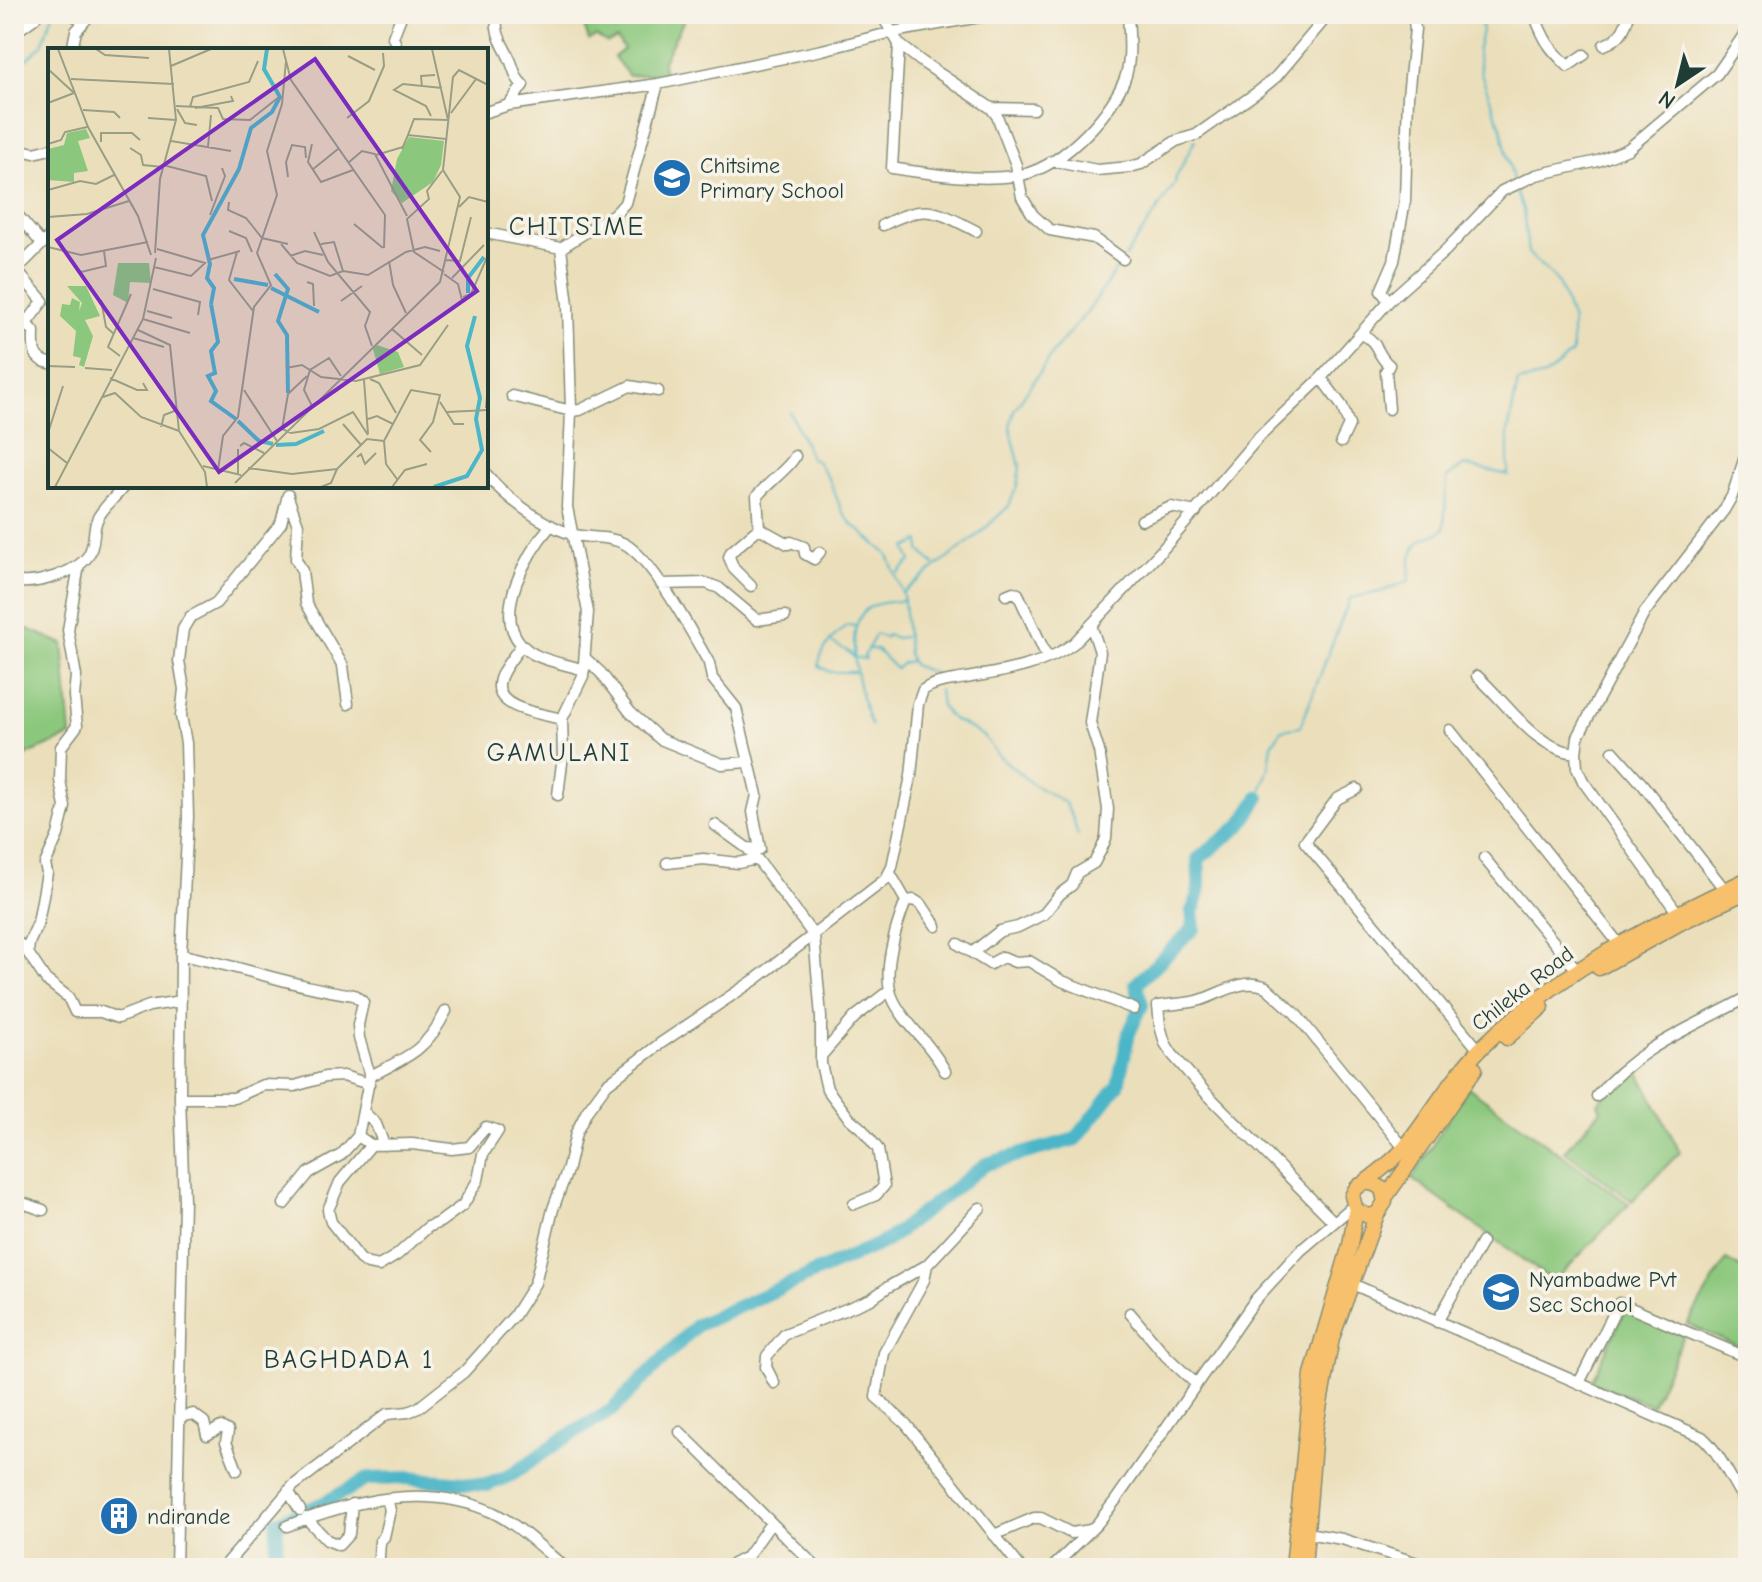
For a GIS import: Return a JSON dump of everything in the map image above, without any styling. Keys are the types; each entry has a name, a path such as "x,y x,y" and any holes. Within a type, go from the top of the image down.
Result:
{"highway":[{"name":"Chileka Road","path":"1304,1568 1306,1415 1312,1374 1350,1245 1354,1192 1404,1148 1439,1098 1479,1050 1522,1011 1577,970 1619,944 1677,912 1748,879"},
{"name":"Chileka Road","path":"1293,1568 1303,1532 1315,1431 1332,1338 1350,1283 1377,1214 1384,1207 1385,1198 1467,1079 1486,1056 1537,1010 1625,952 1748,891"},
{"path":"1364,1183 1378,1186 1385,1198"},
{"path":"1354,1208 1363,1215 1377,1214"}],"street":[{"path":"14,33 35,18 35,14"},
{"path":"71,14 87,18 76,31 72,48"},
{"path":"397,48 393,37 402,14"},
{"path":"497,14 497,35 516,78 523,85 509,105"},
{"path":"881,14 899,44 991,108 997,116 1022,197 1041,224 1060,233 1094,238 1123,259"},
{"path":"488,111 509,105 658,84 893,32 997,14"},
{"path":"899,44 892,168 963,177 1017,176 1052,161 1100,120 1124,81 1128,68 1128,14"},
{"path":"1052,161 1097,170 1130,167 1141,164 1176,141 1196,135 1276,77 1329,14"},
{"path":"1389,301 1381,291 1394,261 1405,201 1408,96 1415,29 1413,14"},
{"path":"1534,14 1553,54 1568,66 1584,55"},
{"path":"1604,45 1617,40 1629,14"},
{"path":"223,1568 288,1491 390,1412 408,1412 418,1408 464,1372 514,1316 532,1292 576,1133 587,1111 607,1084 642,1056 745,987 880,886 890,873 911,776 918,704 923,690 949,680 1016,667 1066,650 1196,512 1257,439 1321,378 1389,301 1445,251 1508,186 1536,175 1598,161 1628,149 1717,74 1748,29"},
{"path":"488,233 561,248 617,212 625,203 658,84"},
{"path":"991,108 1034,109"},
{"path":"14,148 34,153 48,150"},
{"path":"14,211 46,240 15,271 46,304 14,335"},
{"path":"883,225 919,211 934,211 976,231"},
{"path":"558,795 563,755 562,719 580,685 585,664 588,612 567,507 571,411 568,305 561,248"},
{"path":"14,307 34,331 34,353 48,363"},
{"path":"1363,330 1364,336 1371,338 1377,346 1377,354 1389,365 1386,371 1389,409"},
{"path":"1321,378 1342,406 1349,425 1341,442"},
{"path":"512,396 571,411 580,410 630,386 658,391"},
{"path":"1677,912 1583,781 1577,768 1578,737 1645,612 1724,510 1748,448"},
{"path":"759,528 757,496 793,462 795,456"},
{"path":"488,476 511,497 551,525 573,534 626,545 661,584 709,663 712,678 736,708 757,795 753,812 760,849 747,848"},
{"path":"14,581 37,583 79,565 94,543 97,519 122,488"},
{"path":"176,1568 184,1200 180,1098 181,955 188,817 186,743 181,716 184,689 179,661 183,629 190,617 216,603 272,535 281,523 288,496 298,525 296,559 302,571 306,603 343,666 348,704"},
{"path":"1142,520 1171,507 1196,512"},
{"path":"551,525 527,560 512,600 509,621 521,645 541,657 585,664 601,673 630,712 660,739 722,764 748,762"},
{"path":"759,528 788,544 791,542 804,547 805,554 814,559 820,552"},
{"path":"751,586 734,569 729,557 759,528"},
{"path":"79,565 68,630 76,676 77,726 61,747 60,780 65,807 58,835 45,864 47,873 38,923 28,953 46,980 68,997 75,1012 101,1012 118,1018 149,1006 181,1001"},
{"path":"661,584 706,583 719,588 757,620 785,616"},
{"path":"1006,595 1013,592 1018,594 1047,657"},
{"path":"973,952 1000,931 1018,927 1044,914 1072,885 1077,873 1094,863 1102,848 1108,809 1099,751 1090,723 1100,652 1091,625"},
{"path":"521,645 501,677 500,692 514,707 562,719"},
{"path":"1477,676 1535,735 1561,752 1576,753"},
{"path":"1450,730 1619,944"},
{"path":"1613,751 1725,890"},
{"path":"1357,789 1337,799 1305,842 1479,1050"},
{"path":"715,825 757,859 814,936 822,1076 827,1089 849,1118 878,1149 883,1171 884,1186 881,1192 854,1204"},
{"path":"1484,858 1577,970"},
{"path":"667,863 703,859 738,863 757,859"},
{"path":"890,873 906,901"},
{"path":"906,901 914,900 922,905 936,926"},
{"path":"906,901 894,930 890,990 901,1012 928,1042 945,1071"},
{"path":"14,941 28,949"},
{"path":"958,944 990,964 1003,957 1015,962 1029,961 1062,981 1134,1009"},
{"path":"181,955 358,997 363,1002 358,1025 359,1038 370,1080 358,1136 341,1155 309,1173 284,1204"},
{"path":"1333,1221 1205,1092 1172,1054 1160,1026 1158,1006 1196,1001 1229,988 1260,984 1266,987 1295,1013 1404,1148"},
{"path":"821,1056 855,1017 890,990"},
{"path":"1597,1096 1617,1073 1640,1055 1748,997"},
{"path":"180,1098 234,1098 263,1085 295,1086 325,1077 370,1080 415,1052 438,1030 446,1011"},
{"path":"364,1112 376,1124 384,1145"},
{"path":"358,1136 371,1145 412,1144 452,1149 469,1147 486,1127 498,1131 483,1154 478,1180 460,1209 428,1227 389,1260 375,1266 360,1259 354,1252 331,1222 328,1210 340,1182 371,1145"},
{"path":"14,1200 43,1210"},
{"path":"774,1383 766,1367 767,1356 785,1334 871,1299 927,1265 980,1208"},
{"path":"1052,1568 1115,1501 1263,1289 1333,1221 1354,1208"},
{"path":"1437,1322 1482,1242"},
{"path":"927,1265 924,1280 884,1353 876,1397 906,1424 1021,1568"},
{"path":"1350,1283 1702,1437 1717,1454 1732,1484 1748,1506"},
{"path":"1579,1383 1619,1303 1748,1358"},
{"path":"1130,1313 1166,1356 1195,1383"},
{"path":"180,1417 193,1414 204,1422 207,1435 221,1427 228,1431 226,1442 237,1470"},
{"path":"680,1432 817,1568"},
{"path":"288,1491 303,1514 327,1540 339,1545 349,1534 352,1504"},
{"path":"287,1526 303,1514 352,1504 387,1499 454,1499 494,1513 566,1568"},
{"path":"379,1557 380,1541 384,1537 390,1510 387,1499"},
{"path":"994,1535 1034,1518 1041,1518 1071,1533 1091,1530"},
{"path":"726,1568 747,1557 771,1523"},
{"path":"1303,1532 1342,1539 1433,1568"}],"green space":[{"path":"587,14 687,14 663,61 664,73 629,76 614,57 624,49 617,39 607,43 596,36 589,40 584,26 589,24"},
{"path":"28,629 63,644 71,736 28,754 14,771 14,631"},
{"path":"1636,1067 1680,1152 1632,1201 1564,1151 1601,1110 1598,1103"},
{"path":"1468,1087 1629,1204 1554,1282 1412,1179"},
{"path":"1726,1260 1748,1272 1748,1351 1687,1324"},
{"path":"1626,1309 1684,1335 1652,1405 1591,1382"}],"waterway":[{"path":"14,71 42,45 53,14"},
{"path":"1479,14 1482,31 1477,52 1481,74 1501,127 1513,180"},
{"path":"1125,257 1175,184 1195,140"},
{"path":"1259,797 1269,767 1272,744 1282,730 1300,727 1350,598 1380,592 1409,581 1416,545 1444,529 1447,478 1464,465 1508,475 1508,432 1518,382 1545,376 1572,353 1572,321 1558,282 1528,253 1523,209 1516,192"},
{"path":"871,725 855,662 856,627 862,614 872,606 904,600 902,593 978,535 1009,506 1020,467 1010,426 1014,410 1121,262"},
{"path":"790,412 812,460 817,461 830,481 842,511 851,523 888,555 902,593"},
{"path":"898,573 911,561 906,548 920,541 920,550 934,565"},
{"path":"904,600 908,653 913,665 933,673 937,678"},
{"path":"854,672 830,672 819,666 822,654 833,638 847,625 856,626"},
{"path":"857,658 866,659 864,656 876,634 885,638 887,635 904,637"},
{"path":"831,642 855,659"},
{"path":"867,648 877,650 896,669 902,663 911,661"},
{"path":"939,690 941,706 951,718 984,736 997,754 1031,783 1065,803 1078,836"},
{"path":"276,1568 277,1522 324,1503 367,1479 407,1478 487,1485 513,1474 612,1410 697,1325 886,1241 986,1164 1076,1139 1118,1085 1129,1033 1142,1005 1136,984 1194,928 1192,911 1199,893 1198,859 1241,825 1259,797"}],"place":[{"name":"Chitsime Primary School","path":"672,178"},
{"name":"Nyambadwe Pvt Sec School","path":"1501,1292"},
{"name":"ndirande","path":"119,1516"}],"district":[{"name":"CHITSIME","path":"577,226"},
{"name":"GAMULANI","path":"559,752"},
{"name":"BAGHDADA 1","path":"349,1359"}]}
